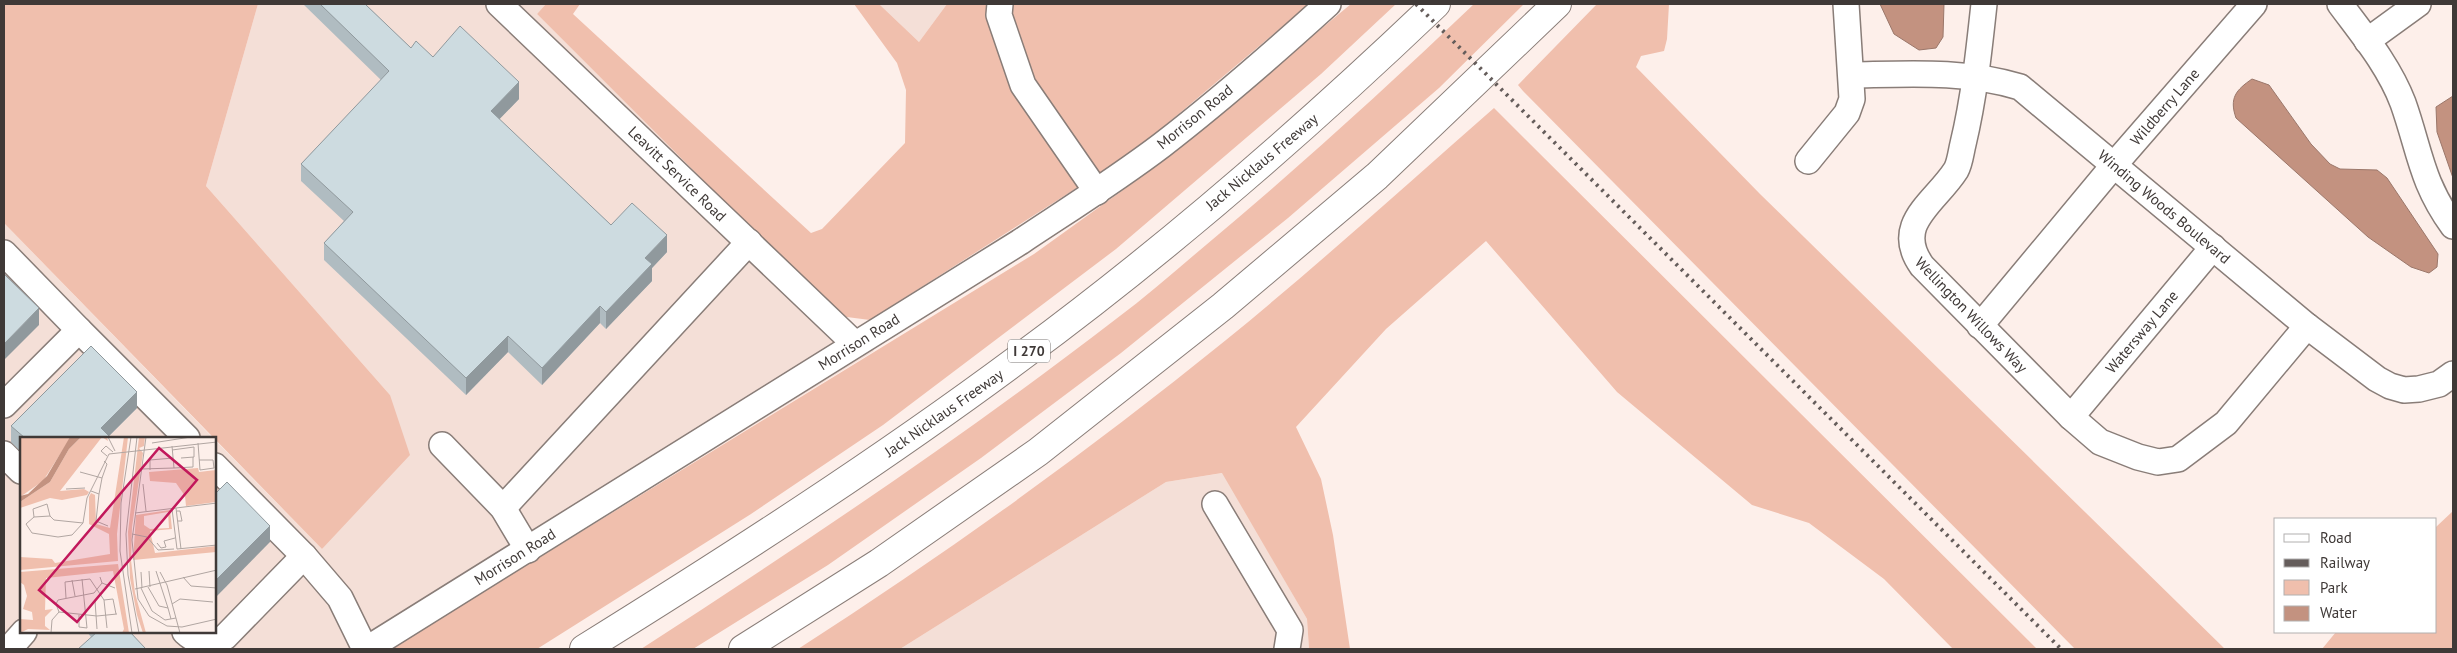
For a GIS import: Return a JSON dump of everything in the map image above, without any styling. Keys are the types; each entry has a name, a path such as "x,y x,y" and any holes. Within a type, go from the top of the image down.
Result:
{"highway":[{"name":"Jack Nicklaus Freeway","path":"584,649 776,529 1020,358 1150,257 1325,108 1436,4"},
{"path":"743,649 880,563 1038,452 1223,306 1377,176 1557,4"}],"street":[{"name":"Leavitt Service Road","path":"499,4 855,344"},
{"path":"1000,4 999,14 1023,85 1097,192"},
{"name":"Morrison Road","path":"366,649 528,550 1097,192 1162,145 1214,103 1328,4"},
{"path":"1808,161 1847,113 1852,99 1852,75 1846,4"},
{"name":"Wellington Willows Way","path":"1984,4 1970,118 1957,168 1916,220 1910,236 1912,252 1922,266 2071,417 2100,442 2158,462 2178,459 2226,423 2307,326"},
{"name":"Wildberry Lane","path":"1980,326 2114,165 2254,4"},
{"path":"2340,4 2368,41 2391,78 2403,103 2421,168 2430,190 2453,226"},
{"path":"2368,41 2418,4"},
{"name":"Winding Woods Boulevard","path":"1852,75 1935,73 1976,76 2020,87 2307,326 2370,375 2390,386 2404,390 2428,388 2453,374"},
{"path":"503,508 749,242"},
{"name":"Watersway Lane","path":"2071,417 2213,247"},
{"path":"4,254 186,437"},
{"path":"4,404 79,330"},
{"path":"442,445 503,508 528,550"},
{"path":"4,454 20,470"},
{"path":"216,467 304,556 340,598 366,649"},
{"path":"1215,504 1290,630 1287,649"},
{"path":"187,633 192,638 203,643 225,638 304,556"},
{"path":"8,649 23,633"}],"shaded area":[{"path":"258,4 546,4 537,14 874,351 390,649 4,649 4,223 212,437 20,437 20,633 216,633 216,441 322,549 390,395 206,186"},
{"path":"879,4 947,4 919,42"},
{"path":"1223,473 1307,619 1309,649 900,649 1166,482"}],"green space":[{"path":"4,4 258,4 206,186 390,395 410,455 322,549 216,440 216,437 213,437 4,223"},
{"path":"546,4 580,4 573,14 811,233 822,229 905,143 906,90 897,63 854,4 879,4 919,42 947,4 1309,4 1136,150 870,320 839,316 537,14"},
{"path":"1351,4 1396,4 1321,74 1116,249 883,425 751,514 537,649 390,649 1034,254 1148,172"},
{"path":"1474,4 1524,4 1439,88 1288,218 1121,353 981,458 828,565 693,649 641,649 822,530 941,448 1128,310 1308,157"},
{"path":"1597,4 1669,4 1667,39 1664,51 1641,56 1636,67 1760,194 2225,649 2075,649 1523,91 1518,85"},
{"path":"1494,108 2037,649 1953,649 1884,579 1809,523 1752,505 1617,392 1486,241 1386,329 1296,427 1321,479 1333,535 1350,649 1309,649 1307,619 1222,473 1166,482 900,649 798,649 962,539 1122,422 1294,284"},
{"path":"2453,511 2453,649 2322,649 2335,633 2437,633 2437,526"}],"water":[{"path":"1880,4 1944,4 1943,37 1936,48 1919,50 1894,34"},
{"path":"2252,79 2269,85 2311,144 2330,164 2340,169 2377,170 2387,178 2438,254 2437,267 2429,273 2411,267 2368,237 2236,118 2233,105 2235,95"},
{"path":"2453,96 2453,178 2437,132 2436,107"}],"building":[{"path":"320,4 365,4 411,48 416,41 433,57 460,26 519,82 491,111 611,225 632,203 667,235 645,258 652,264 606,312 600,306 542,368 508,336 466,378 324,243 353,212 301,164 389,71"},
{"path":"4,274 39,308 4,344"},
{"path":"91,346 137,392 101,428 110,437 24,437 11,426"},
{"path":"227,482 270,526 216,580 216,493"},
{"path":"96,633 131,633 145,648 144,649 78,649"}],"railway":[{"path":"1416,4 2061,649"}]}
